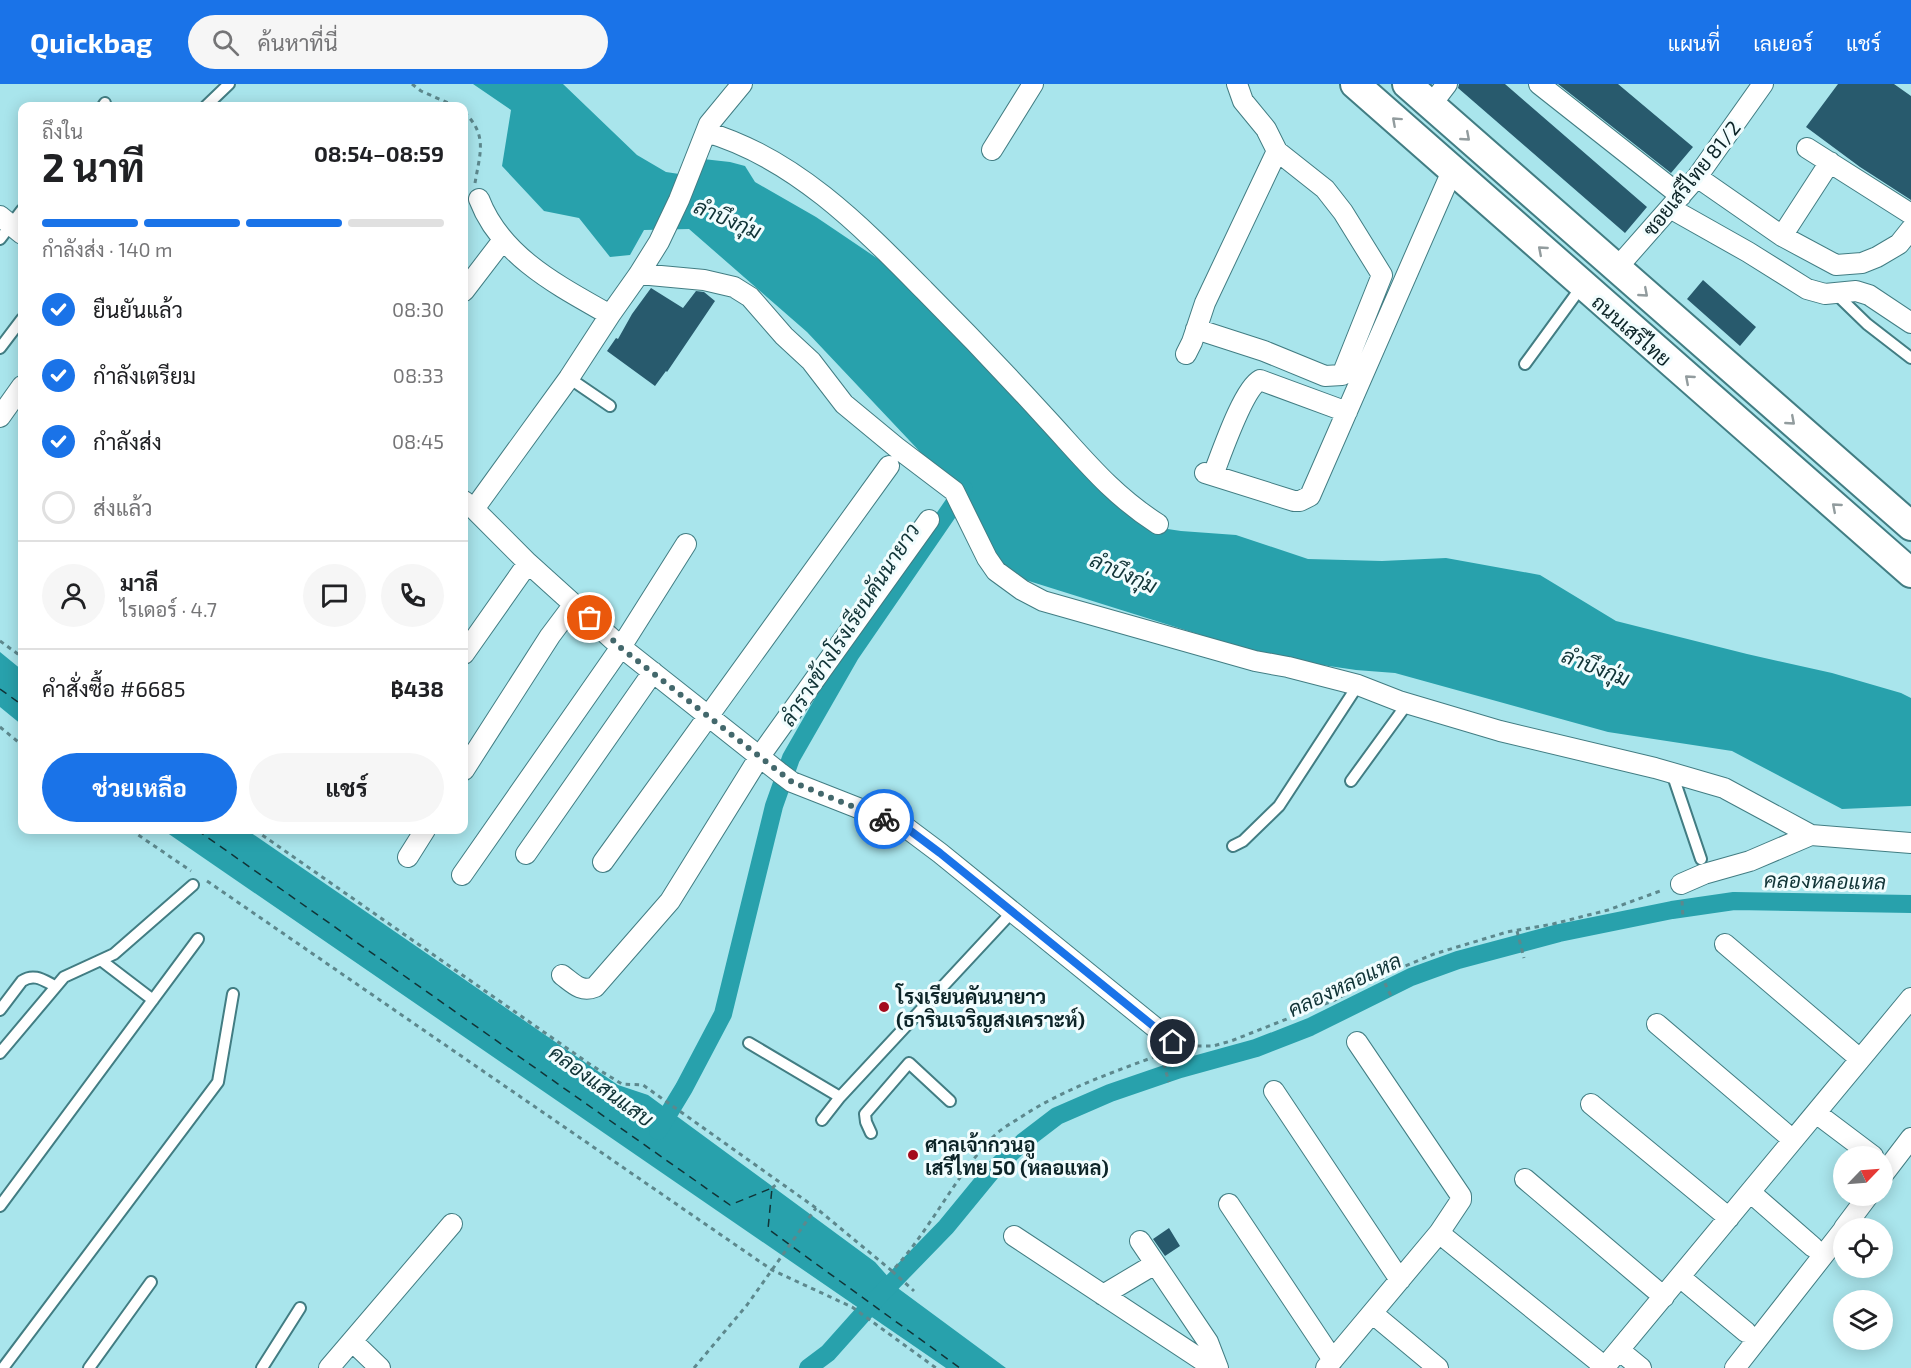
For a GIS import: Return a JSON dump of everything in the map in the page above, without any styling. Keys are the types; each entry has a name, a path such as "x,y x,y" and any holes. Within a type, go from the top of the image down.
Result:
{"main road":[{"name":"ถนนเสรีไทย","path":"1355,84 1911,573"},
{"name":"ถนนเสรีไทย","path":"1407,84 1439,95 1616,269 1902,518"},
{"path":"1870,538 1902,518"}],"street":[{"path":"742,84 709,124 659,242 639,274 569,378 469,505 528,563 621,648 786,777 904,826 1012,912 1172,1049"},
{"path":"992,150 1033,84"},
{"path":"1196,329 1264,351 1324,376 1342,375 1382,275 1343,212 1325,189 1277,151 1266,129 1243,101 1237,84"},
{"path":"1539,84 1675,202 1748,252 1807,289 1826,294 1856,291 1869,295 1911,323"},
{"name":"ซอยเสรีไทย 81/2","path":"1616,269 1697,177 1763,84"},
{"path":"705,135 747,147 782,166 844,212 888,252 1108,486 1158,524"},
{"path":"1807,148 1911,214"},
{"path":"1186,354 1205,303 1277,151"},
{"path":"1782,236 1830,162"},
{"path":"1347,412 1271,383 1260,380 1255,382 1209,474 1294,501 1304,500 1312,491 1347,412 1452,171"},
{"path":"1697,177 1782,236 1836,265 1862,262 1877,257 1899,244 1911,229"},
{"path":"479,199 497,234 524,262 561,287 610,315"},
{"path":"468,286 503,240"},
{"path":"639,274 704,280 734,287 750,297 784,336 811,361 844,404 951,488 993,568 1042,601 1255,661 1358,685 1407,704 1500,730 1724,788 1811,835 1911,843"},
{"path":"0,417 18,392"},
{"path":"603,862 889,466"},
{"path":"562,975 580,988 588,990 595,987 670,901 760,756 929,520"},
{"path":"462,875 621,648 686,544"},
{"path":"468,648 528,563"},
{"path":"468,764 550,636 574,604"},
{"path":"526,854 652,672"},
{"path":"408,857 422,834"},
{"path":"1682,884 1704,874 1750,861 1811,835"},
{"path":"1725,944 1860,1059"},
{"path":"1439,1233 1605,1368 1911,998"},
{"path":"1657,1024 1793,1140"},
{"path":"1228,1204 1330,1364 1439,1233 1459,1204 1461,1196 1357,1042"},
{"path":"1275,1091 1400,1280"},
{"path":"1591,1104 1729,1218"},
{"path":"1816,1113 1860,1146"},
{"path":"1893,1162 1911,1138"},
{"path":"1525,1179 1664,1297"},
{"path":"1750,1192 1812,1247"},
{"path":"329,1368 452,1224"},
{"path":"1014,1236 1214,1368"},
{"path":"1140,1241 1208,1342 1218,1368"},
{"path":"1735,1368 1833,1243"},
{"path":"1103,1295 1155,1264"},
{"path":"1680,1278 1746,1332"},
{"path":"1372,1313 1438,1368"},
{"path":"352,1341 380,1368"},
{"path":"1619,1350 1641,1368"}],"lane":[{"path":"210,102 229,84"},
{"path":"1525,364 1583,286"},
{"path":"1835,292 1867,324 1911,358"},
{"path":"0,348 18,324"},
{"path":"569,378 610,406"},
{"path":"1233,846 1243,841 1279,806 1358,685"},
{"path":"1351,781 1407,704"},
{"path":"1672,773 1701,859"},
{"path":"0,1053 55,986 72,972 114,954 194,879"},
{"path":"822,1120 840,1097 895,1046 1012,912"},
{"path":"0,1206 198,939"},
{"path":"102,960 153,1000"},
{"path":"0,1011 22,981 27,978 33,976 55,986"},
{"path":"3,1368 218,1082 233,994"},
{"path":"749,1043 840,1097"},
{"path":"871,1133 865,1114 908,1061 950,1101"},
{"path":"89,1368 151,1282"},
{"path":"262,1368 300,1308"}],"path":[{"path":"412,84 421,91 446,102"},
{"path":"468,116 481,138 475,182 479,199"},
{"path":"0,641 18,654"},
{"path":"0,727 18,742"},
{"path":"137,834 194,879"},
{"path":"261,834 591,1065 622,1084 644,1085 815,1209 914,1291"},
{"path":"203,879 772,1270 852,1307 936,1368"},
{"path":"892,1271 964,1171 997,1132 1075,1086 1172,1049 1214,1046 1231,1041 1335,1000 1381,975 1434,954 1507,932 1608,910 1682,884"},
{"path":"1517,931 1524,958"},
{"path":"1381,975 1392,998"},
{"path":"1169,1083 1172,1049"},
{"path":"772,1188 779,1182"},
{"path":"694,1368 747,1305 815,1209"}],"water":[{"name":"ลำบึงกุ่ม","path":"473,84 563,84 637,155 666,172 699,177 703,159 745,166 755,182 816,217 890,267 1154,527 1236,535 1308,559 1382,561 1446,558 1540,575 1616,621 1832,673 1911,698 1911,806 1842,809 1732,751 1608,732 1395,673 1356,670 1274,658 1000,572 942,475 807,332 689,229 644,230 630,255 610,257 579,218 544,211 502,166 511,110"},
{"path":"0,652 18,667 18,722 0,707"},
{"name":"คลองแสนแสบ","path":"169,834 253,834 618,1085 648,1095 875,1262 899,1289 1006,1368 946,1368"}],"building":[{"path":"1459,84 1505,84 1647,207 1625,233 1458,88"},
{"path":"1558,84 1618,84 1693,147 1671,173"},
{"path":"1838,84 1894,84 1911,96 1911,200 1860,167 1806,127"},
{"path":"1703,280 1756,327 1740,346 1687,299"},
{"path":"651,288 683,308 696,291 704,292 715,301 655,386 607,351 616,338 618,339 632,314"},
{"path":"1169,1228 1180,1246 1165,1256 1153,1239"}],"waterway":[{"name":"ลำรางข้างโรงเรียนคันนายาว","path":"658,1131 684,1088 723,1014 774,806 791,758 850,655 964,489"},
{"name":"คลองหลอแหล","path":"808,1368 828,1353 946,1227 992,1171 1023,1142 1057,1116 1110,1093 1180,1069 1256,1048 1310,1027 1411,977 1458,960 1559,933 1672,910 1734,901 1911,904"}],"ferry route":[{"path":"0,689 18,702"},
{"path":"203,834 730,1205 772,1188 768,1229 960,1368"}],"way so far":[{"path":"590,618 621,648 792,782 884,819"}],"place":[{"name":"โรงเรียนคันนายาว (ธารินเจริญสงเคราะห์)","path":"884,1007"},
{"name":"ศาลเจ้ากวนอู เสรีไทย 50 (หลอแหล)","path":"913,1155"}],"route":[{"path":"884,819 904,826 940,853 1173,1042"}]}
